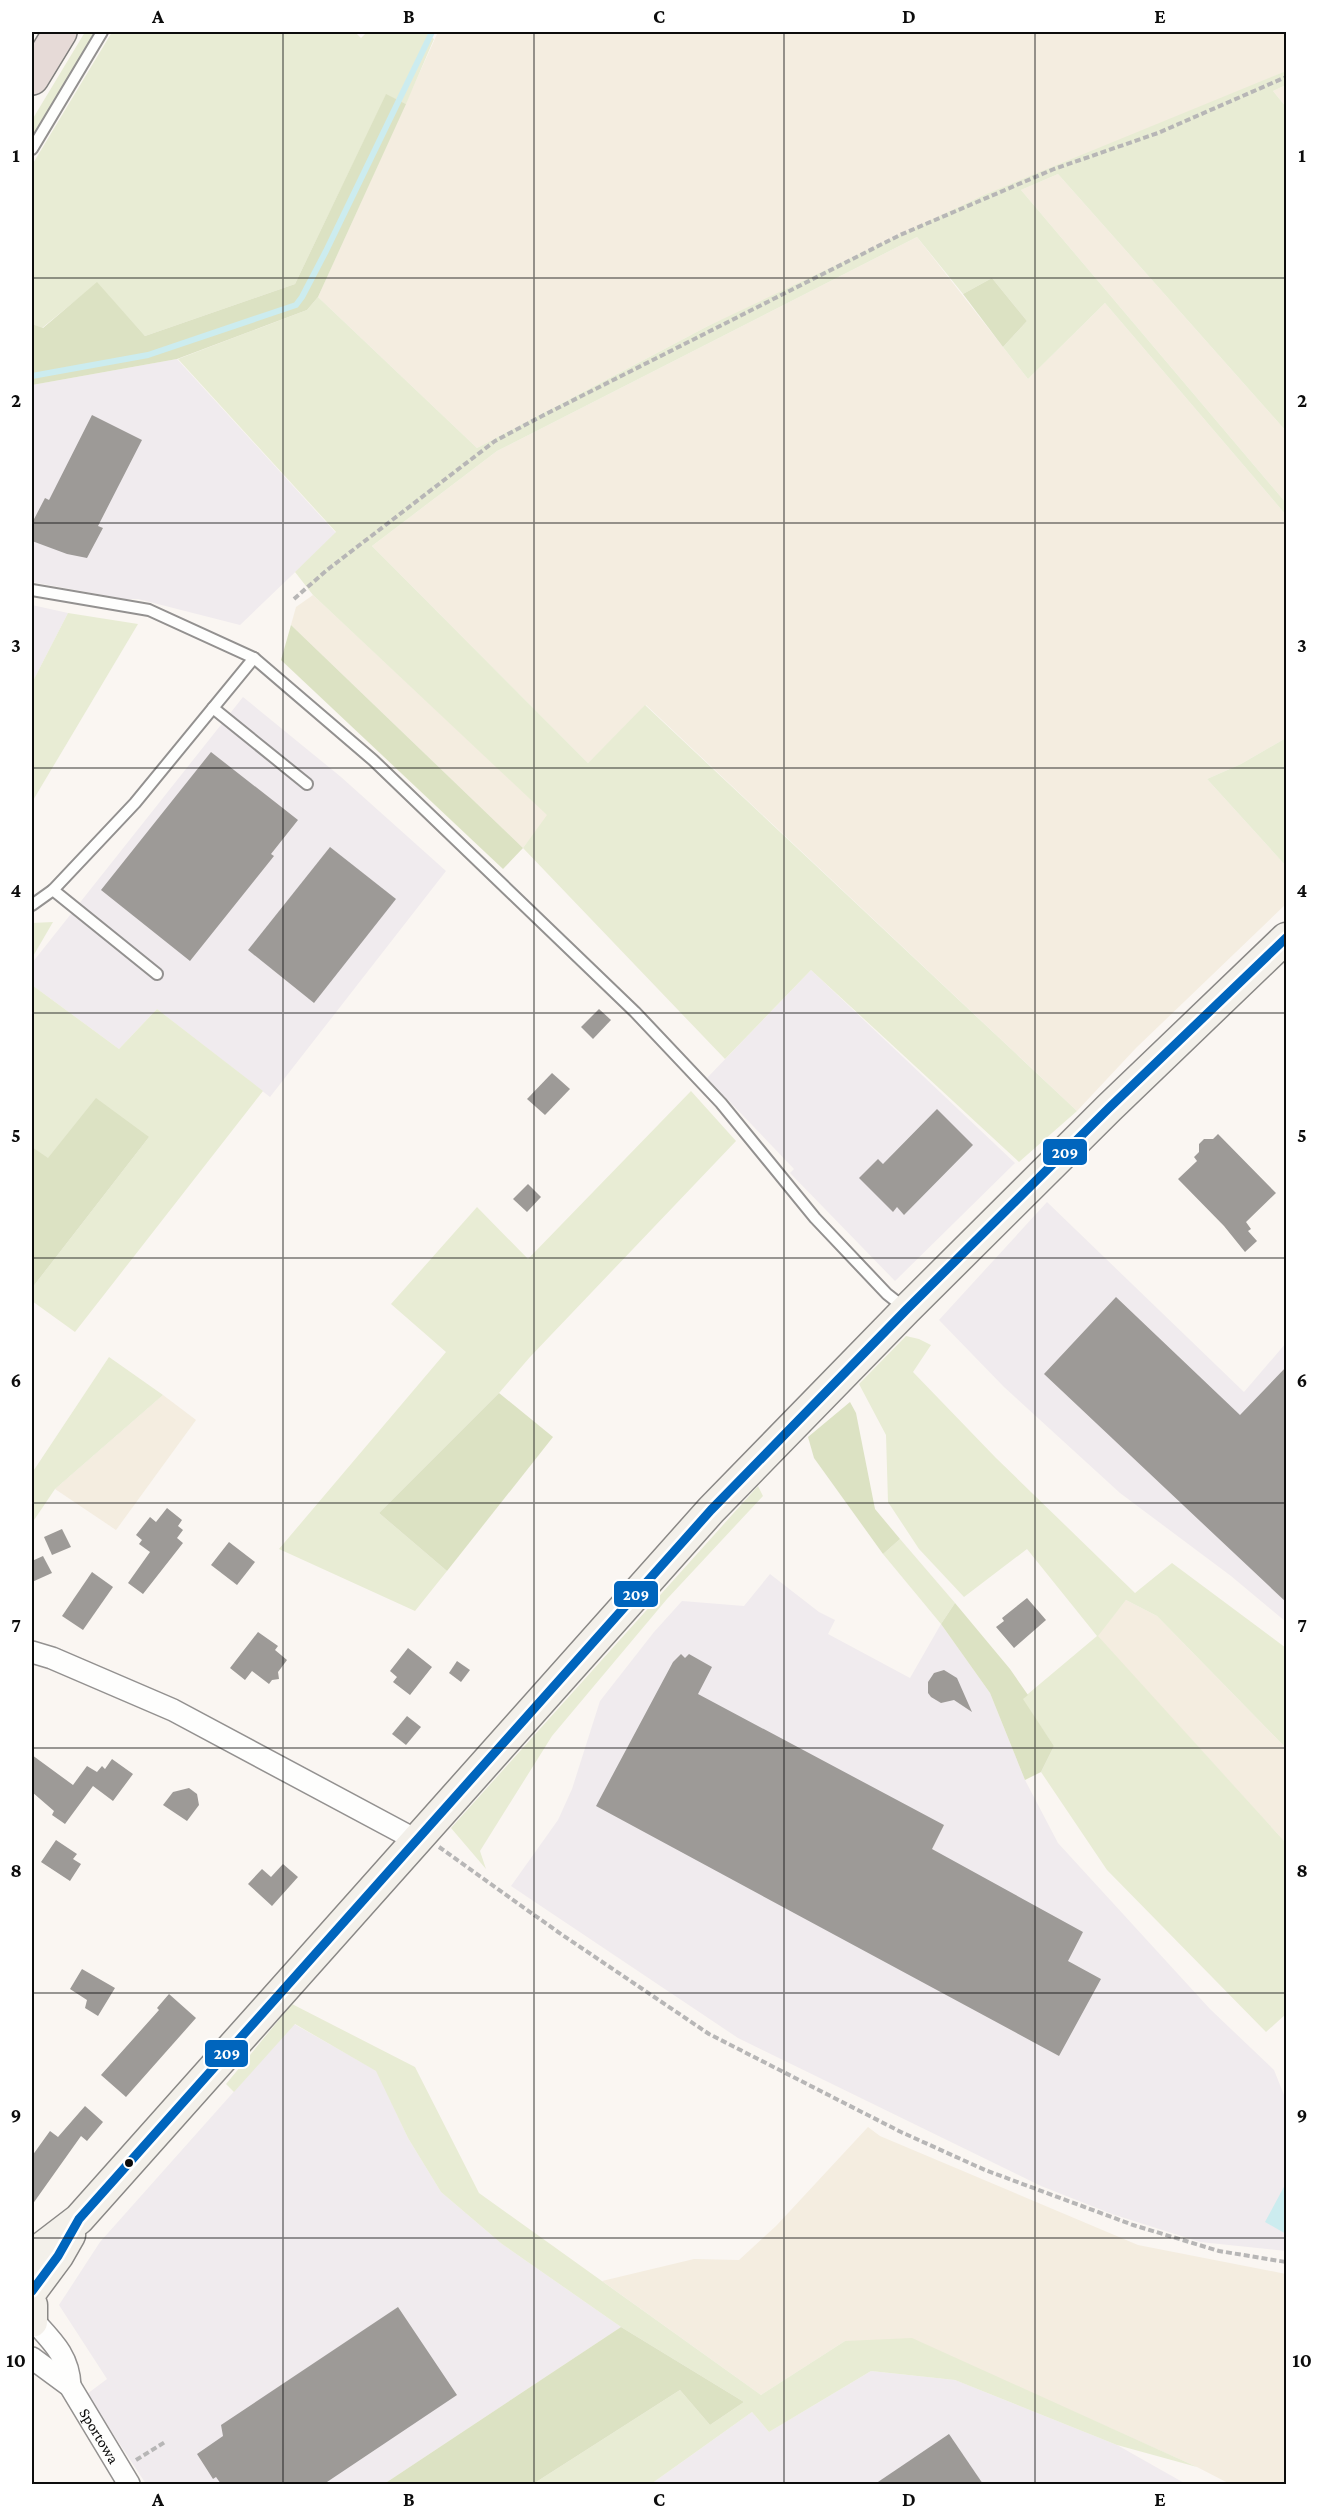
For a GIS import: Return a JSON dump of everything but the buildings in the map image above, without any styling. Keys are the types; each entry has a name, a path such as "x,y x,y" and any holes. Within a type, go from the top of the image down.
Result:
{"highway":[{"path":"32,78 60,32"}],"main road":[{"path":"32,2291 58,2256 80,2219 711,1510 906,1310 1110,1108 1287,938"},
{"path":"32,2255 80,2219"},
{"path":"32,2305 32,2321"}],"street":[{"path":"32,1652 52,1658 173,1710 416,1840"},
{"name":"Sportowa","path":"32,2321 58,2347 70,2369 70,2386"},
{"name":"Sportowa","path":"32,2358 70,2386 129,2484"}],"lane":[{"path":"32,149 102,32"},
{"path":"32,590 149,610 254,658 373,760 635,1012 721,1103 815,1218 887,1294 906,1310"},
{"path":"32,905 53,890 135,803 254,658"},
{"path":"213,708 306,784"},
{"path":"53,890 157,974"}],"path":[{"path":"294,599 327,570 495,441 542,416 900,235 1054,169 1158,133 1287,77"},
{"path":"416,1840 435,1844 558,1932 709,2034 901,2132 985,2170 1133,2225 1219,2251 1287,2262"},
{"path":"131,2463 165,2442"}],"shaded area":[{"path":"438,32 1286,32 1286,71 708,326 477,448 318,297"},
{"path":"1286,85 1286,107 1273,91"},
{"path":"1058,174 1286,431 1286,503 1021,190"},
{"path":"917,237 1028,379 1105,303 1286,515 1286,738 1241,764 1207,779 1286,866 1286,904 1136,1048 1077,1111 646,705 588,763 372,546 497,451"},
{"path":"177,359 336,533 240,625 138,599 125,599 32,582 32,385"},
{"path":"313,595 548,815 523,848 291,625 296,607"},
{"path":"32,605 68,613 32,683"},
{"path":"243,697 341,777 446,871 270,1097 157,1009 119,1049 32,985 32,963"},
{"path":"811,970 1015,1163 895,1281 790,1173 794,1169 707,1078"},
{"path":"1047,1202 1244,1392 1286,1343 1286,1622 1231,1576 1120,1493 1004,1387 939,1320"},
{"path":"163,1395 196,1420 116,1530 55,1489"},
{"path":"770,1574 819,1612 835,1620 828,1634 910,1678 941,1624 990,1693 1025,1780 1058,1843 1210,2009 1274,2070 1286,2100 1286,2251 1200,2242 1112,2214 1041,2186 738,2038 511,1886 558,1820 572,1789 600,1701 654,1632 682,1601 744,1606"},
{"path":"1126,1600 1157,1616 1286,1748 1286,1843 1097,1636"},
{"path":"294,2024 377,2071 408,2138 441,2192 502,2244 621,2327 384,2484 146,2484 87,2394 107,2379 59,2305 100,2242"},
{"path":"868,2127 880,2136 1138,2245 1286,2274 1286,2484 1230,2484 1070,2410 845,2341 761,2395 602,2281 694,2259 739,2260 776,2226"},
{"path":"871,2371 955,2380 1117,2445 1186,2484 651,2484 752,2412 769,2432"}],"green space":[{"path":"85,32 96,32 32,139 32,120"},
{"path":"112,32 355,32 361,38 367,32 425,32 434,39 406,104 386,95 295,284 145,336 97,283 42,328 32,324 32,165"},
{"path":"1286,71 1286,85 1273,91 1286,107 1286,431 1058,174 1021,190 1286,503 1286,515 1105,303 1028,379 1003,347 1027,321 992,278 963,294 917,237 497,451 372,546 588,763 645,705 1077,1111 1019,1162 811,970 725,1059 523,848 547,815 313,595 295,572 336,532 178,359 307,310 318,297 477,448 708,326 984,195"},
{"path":"386,94 406,104 318,297 307,310 177,359 32,385 32,324 43,328 97,282 145,336 295,284"},
{"path":"992,278 1027,321 1003,347 963,294"},
{"path":"68,613 138,624 32,802 32,683"},
{"path":"291,625 523,848 503,869 281,660"},
{"path":"1286,738 1286,866 1207,779 1241,764"},
{"path":"53,922 32,958 32,923"},
{"path":"32,985 119,1049 157,1009 263,1091 75,1332 32,1301 32,1288 149,1137 47,1159 32,1147"},
{"path":"691,1091 736,1141 530,1357 499,1393 379,1513 447,1571 415,1611 279,1549 446,1352 391,1304 477,1207 528,1259"},
{"path":"96,1098 149,1137 32,1288 32,1147 48,1158"},
{"path":"906,1336 931,1345 913,1372 996,1458 1135,1593 1172,1563 1286,1648 1286,1748 1157,1616 1126,1600 1098,1636 1286,1843 1286,2014 1266,2032 1107,1870 1041,1772 1054,1746 1022,1699 1097,1636 1027,1549 964,1597 919,1549 888,1502 886,1435 859,1384"},
{"path":"109,1357 163,1395 55,1489 32,1523 32,1473"},
{"path":"499,1393 553,1437 447,1571 379,1513"},
{"path":"850,1402 856,1413 875,1509 900,1539 883,1554 814,1458 808,1437"},
{"path":"758,1486 763,1496 667,1599 552,1736 480,1851 486,1869 451,1828"},
{"path":"900,1539 955,1603 941,1624 883,1554"},
{"path":"955,1603 1010,1669 1028,1695 1023,1699 1054,1746 1041,1772 1025,1780 990,1693 941,1624"},
{"path":"292,2004 415,2067 479,2193 761,2395 845,2341 912,2338 1197,2467 1117,2445 955,2380 871,2371 769,2432 752,2412 651,2484 533,2484 680,2390 710,2425 744,2402 621,2327 502,2244 441,2192 408,2138 376,2071 295,2024 234,2092 226,2084"},
{"path":"621,2327 744,2402 710,2425 680,2390 533,2484 384,2484"}],"water":[{"path":"1286,2183 1286,2234 1265,2222"}],"waterway":[{"path":"32,376 148,355 296,305 326,251 432,32"}],"transit line":[{"name":"209","path":"32,2291 58,2256 79,2219 711,1510 906,1310 1109,1108 1286,938"}]}
